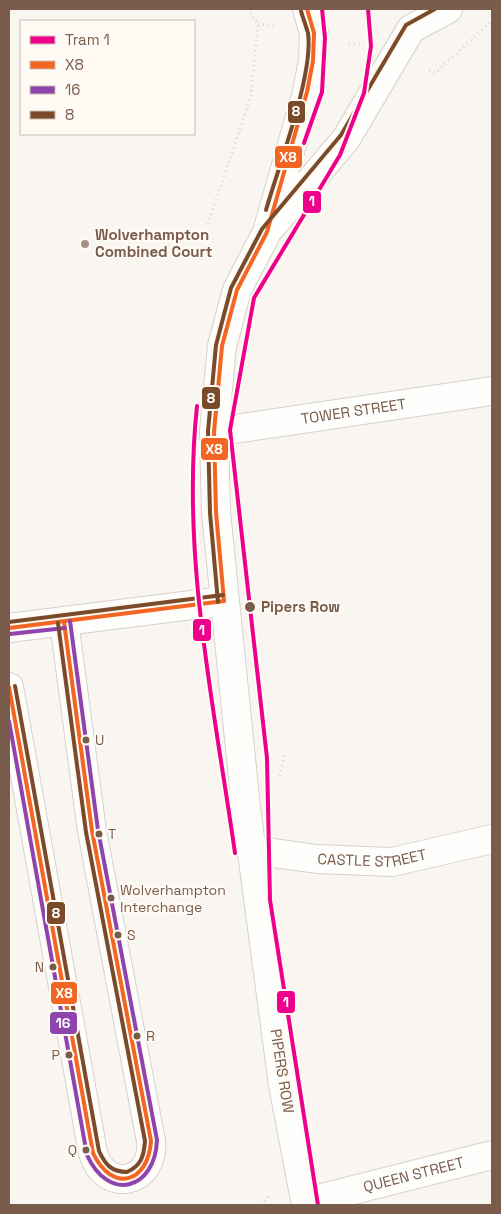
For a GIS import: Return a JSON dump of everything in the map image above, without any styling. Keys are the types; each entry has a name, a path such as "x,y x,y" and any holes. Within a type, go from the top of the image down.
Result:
{"street":[{"name":"PIPERS ROW","path":"306,1204 283,1085 251,850 216,512 214,432 222,346 237,290 267,232 314,61 314,33 307,9"},
{"name":"PIPERS ROW","path":"267,232 346,140 411,19 448,9"},
{"name":"TOWER STREET","path":"214,432 492,391"},
{"path":"9,628 224,601"},
{"path":"9,687 93,1153 101,1170 117,1179 127,1179 144,1170 152,1154 151,1141 92,831 64,622"},
{"name":"CASTLE STREET","path":"251,850 317,860 392,862 492,840"},
{"name":"QUEEN STREET","path":"306,1204 492,1155"}],"path":[{"path":"208,224 252,96 258,24 248,9"},
{"path":"435,73 492,21"}],"tram line":[{"name":"1","path":"304,143 322,92 325,38 322,9"},
{"name":"1","path":"318,1205 270,900 267,758 230,430 254,298 340,155 364,93 371,46 368,9"},
{"name":"1","path":"197,406 193,462 196,574 202,630 235,853"}],"transit line":[{"name":"X8","path":"224,601 216,512 214,432 222,346 237,290 267,232 307,92 313,61 314,33 307,9"},
{"name":"8","path":"218,602 210,513 208,431 216,345 231,288 262,229 341,135 406,25 435,9"},
{"name":"8","path":"266,210 294,121 306,72 308,33 301,11"},
{"name":"8","path":"9,622 223,595"},
{"name":"X8","path":"9,628 224,601"},
{"name":"16","path":"9,721 87,1155 96,1170 107,1180 118,1184 129,1184 140,1180 148,1170 154,1157 157,1140 98,830 70,621"},
{"name":"X8","path":"9,687 93,1153 101,1166 110,1174 119,1178 128,1178 136,1174 143,1167 148,1156 151,1141 92,831 64,622"},
{"name":"8","path":"15,686 99,1151 109,1166 117,1171 127,1172 139,1164 144,1151 145,1141 86,832 58,623"},
{"name":"16","path":"10,634 65,628"}],"place":[{"name":"Wolverhampton Combined Court","path":"85,244"},
{"name":"Pipers Row","path":"250,607"},
{"name":"U","path":"86,740"},
{"name":"T","path":"99,834"},
{"name":"Wolverhampton Interchange","path":"111,898"},
{"name":"S","path":"118,935"},
{"name":"N","path":"53,967"},
{"name":"R","path":"137,1036"},
{"name":"P","path":"69,1055"},
{"name":"Q","path":"86,1150"}]}
